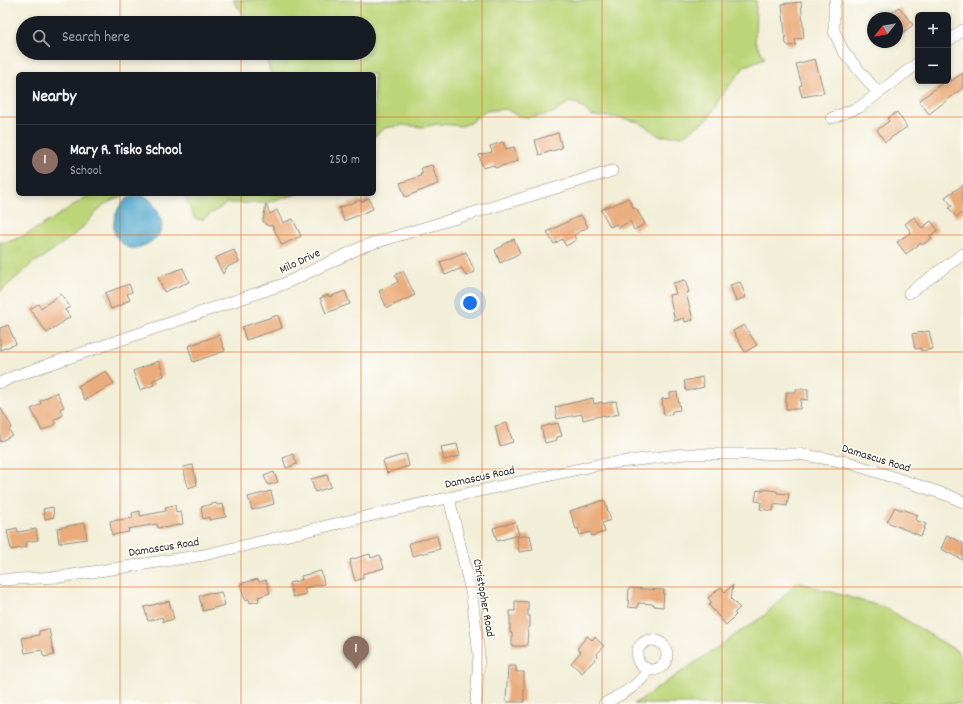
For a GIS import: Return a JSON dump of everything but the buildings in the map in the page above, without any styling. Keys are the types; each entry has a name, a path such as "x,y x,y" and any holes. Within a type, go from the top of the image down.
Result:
{"street":[{"path":"836,0 834,5 834,32 844,51 878,93"},
{"path":"951,39 963,30"},
{"path":"832,118 860,106 915,65"},
{"name":"Milo Drive","path":"0,383 15,376 284,284 364,246 612,171"},
{"path":"908,293 963,254"},
{"name":"Damascus Road","path":"0,580 59,577 204,555 598,465 685,454 798,454 847,462 950,496 963,502"},
{"name":"Christopher Road","path":"449,498 472,596 479,655 476,704"},
{"path":"604,704 631,688 646,675 648,669"}],"green space":[{"path":"233,0 756,0 755,42 765,58 745,66 721,96 708,119 683,136 659,136 639,122 615,117 592,116 578,104 569,102 555,112 547,115 528,117 518,116 506,109 485,111 470,123 462,126 438,124 422,127 403,125 385,128 376,135 376,72 270,72 266,60 376,60 376,16 245,16"},
{"path":"88,196 122,196 103,205 79,231 42,258 34,262 0,292 0,242 9,241 32,231"},
{"path":"185,196 290,196 265,203 227,203 202,220 194,218"},
{"path":"797,582 886,608 957,651 963,663 963,704 634,704 765,615"}],"water":[{"path":"144,196 148,198 158,212 162,223 162,228 157,237 145,245 134,248 130,248 122,244 114,232 114,223 118,209 123,202 131,197"}],"place":[{"name":"Mary R. Tisko School","path":"356,669"}]}
